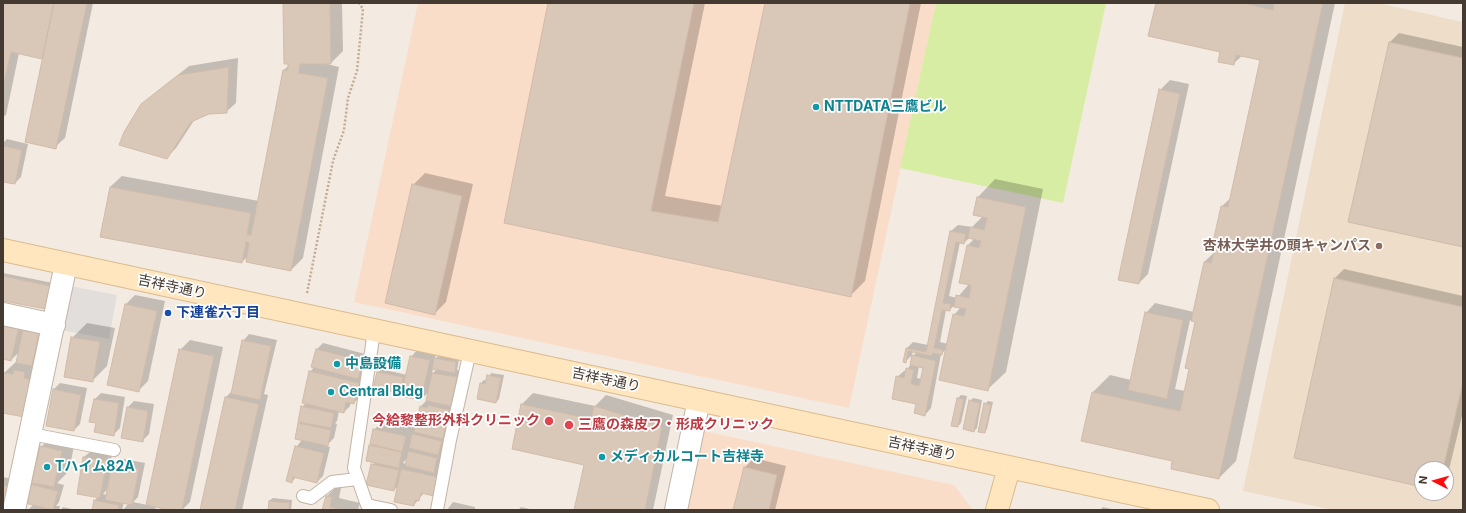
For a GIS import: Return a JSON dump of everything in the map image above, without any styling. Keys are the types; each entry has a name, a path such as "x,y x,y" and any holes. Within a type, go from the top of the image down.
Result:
{"main road":[{"name":"吉祥寺通り","path":"3,250 1208,510"},
{"path":"997,510 1009,468"}],"street":[{"path":"14,510 66,264"},
{"path":"3,314 54,325"},
{"path":"676,510 698,400"}],"lane":[{"path":"374,330 354,468 367,505 370,508 391,510"},
{"path":"437,510 450,440 470,351"},
{"path":"31,434 114,450"},
{"path":"303,496 311,498 332,482 358,479"}],"path":[{"path":"302,315 333,161 344,130 348,98 357,71 363,9 359,3"}],"shaded area":[{"path":"418,3 936,3 849,408 354,302"},
{"name":"杏林大学井の頭キャンパス","path":"1345,3 1378,3 1463,22 1463,510 1333,510 1243,491"},
{"path":"70,286 117,295 109,339 61,330"},
{"path":"699,430 954,485 973,510 681,510"}],"green space":[{"path":"936,3 1106,3 1063,203 900,168"}],"building":[{"path":"3,3 54,3 42,59 11,52 3,87"},
{"path":"54,3 87,3 56,149 25,142"},
{"path":"283,3 330,3 331,64 300,64 299,73 328,78 291,271 246,262 249,243 246,242 242,263 100,237 110,187 251,213 247,235 251,235 283,70 288,70 288,64 284,64"},
{"name":"NTTDATA三鷹ビル","path":"548,3 694,3 651,211 718,222 765,3 910,3 851,297 504,223"},
{"path":"1156,3 1243,3 1273,10 1274,3 1323,3 1219,479 1171,469 1172,461 1081,441 1092,392 1180,411 1189,369 1185,368 1195,322 1191,321 1204,262 1211,263 1214,252 1211,251 1221,206 1228,207 1260,60 1236,55 1234,65 1218,62 1220,52 1148,36"},
{"path":"1389,42 1463,58 1463,247 1348,222"},
{"path":"229,67 227,113 209,114 191,122 167,159 119,145 124,132 141,104 178,75"},
{"path":"1159,89 1180,94 1139,284 1118,280"},
{"path":"3,146 22,150 15,184 3,182"},
{"path":"412,184 462,196 435,315 385,303"},
{"path":"977,197 1026,207 988,391 939,380 953,314 964,316 966,309 954,307 956,295 969,298 971,285 959,283 967,245 979,248 981,241 968,238 970,227 984,230 987,218 973,215"},
{"path":"950,231 966,234 964,244 956,242 943,303 951,304 950,311 942,310 934,348 943,350 942,355 933,353 932,356 908,351 906,363 903,362 906,348 926,352"},
{"path":"3,276 50,286 46,309 3,301"},
{"path":"1334,278 1463,307 1463,382 1445,461 1414,461 1414,485 1294,458"},
{"path":"125,304 157,311 139,392 107,385"},
{"path":"1145,312 1183,320 1167,399 1128,390"},
{"path":"4,323 19,327 11,361 3,359"},
{"path":"23,329 39,333 32,366 16,363"},
{"path":"71,337 100,342 93,382 64,377"},
{"path":"242,340 271,346 260,400 231,394"},
{"path":"179,349 214,356 182,510 169,510 146,505"},
{"name":"中島設備","path":"316,349 363,361 358,379 311,367"},
{"path":"912,355 936,361 925,416 914,413 916,404 892,399 896,376 904,378 906,368 914,370 911,384 919,386 923,368 910,365"},
{"path":"410,356 430,360 421,400 405,397 407,387 403,387"},
{"path":"434,358 456,362 455,373 432,369"},
{"path":"14,370 25,372 24,378 31,380 24,417 3,413 3,373 13,374"},
{"name":"Central Bldg","path":"309,371 359,383 354,404 346,402 344,413 302,403"},
{"path":"377,372 403,377 400,393 373,388"},
{"path":"432,373 457,377 451,406 426,401"},
{"path":"487,375 501,378 496,403 477,399 480,383 485,384"},
{"path":"53,389 81,395 74,431 46,426"},
{"path":"225,397 259,404 235,510 200,510"},
{"path":"957,398 964,399 958,427 951,426"},
{"path":"94,399 119,403 114,436 94,432 96,423 89,422"},
{"path":"969,400 980,403 974,432 963,429"},
{"path":"984,403 991,405 985,433 978,432"},
{"name":"メディカルコート吉祥寺","path":"521,404 591,419 594,406 662,427 645,510 574,510 584,465 512,449"},
{"path":"428,405 449,410 443,439 414,432 420,406 427,408"},
{"path":"301,406 334,413 331,428 298,422"},
{"path":"127,407 148,411 143,442 121,438"},
{"path":"298,423 331,430 328,446 295,439"},
{"path":"373,429 406,436 402,452 370,444"},
{"path":"412,434 442,441 438,455 409,448"},
{"path":"369,445 402,452 399,468 366,461"},
{"name":"Tハイム82A","path":"40,446 62,451 54,487 32,483"},
{"path":"295,446 324,453 317,483 293,477 292,483 286,481"},
{"path":"408,451 437,458 434,473 405,466"},
{"path":"83,457 107,461 100,498 77,494"},
{"path":"112,464 139,469 132,505 105,500"},
{"path":"371,464 399,470 394,491 366,485"},
{"path":"744,467 777,475 769,510 733,510"},
{"path":"401,469 437,477 434,496 421,493 419,501 415,500 414,506 394,502"},
{"path":"30,484 58,491 53,510 25,503"},
{"path":"3,485 12,487 6,510 3,510"},
{"path":"326,496 332,497 330,507 343,510 322,510"},
{"path":"94,500 119,505 118,510 92,510"},
{"path":"269,501 290,503 289,510 268,510"}],"place":[{"name":"NTTDATA三鷹ビル","path":"816,107"},
{"name":"杏林大学井の頭キャンパス","path":"1379,246"},
{"name":"下連雀六丁目","path":"168,313"},
{"name":"中島設備","path":"337,364"},
{"name":"Central Bldg","path":"331,392"},
{"name":"今給黎整形外科クリニック","path":"549,421"},
{"name":"三鷹の森皮フ・形成クリニック","path":"569,425"},
{"name":"メディカルコート吉祥寺","path":"602,457"},
{"name":"Tハイム82A","path":"47,467"}]}
